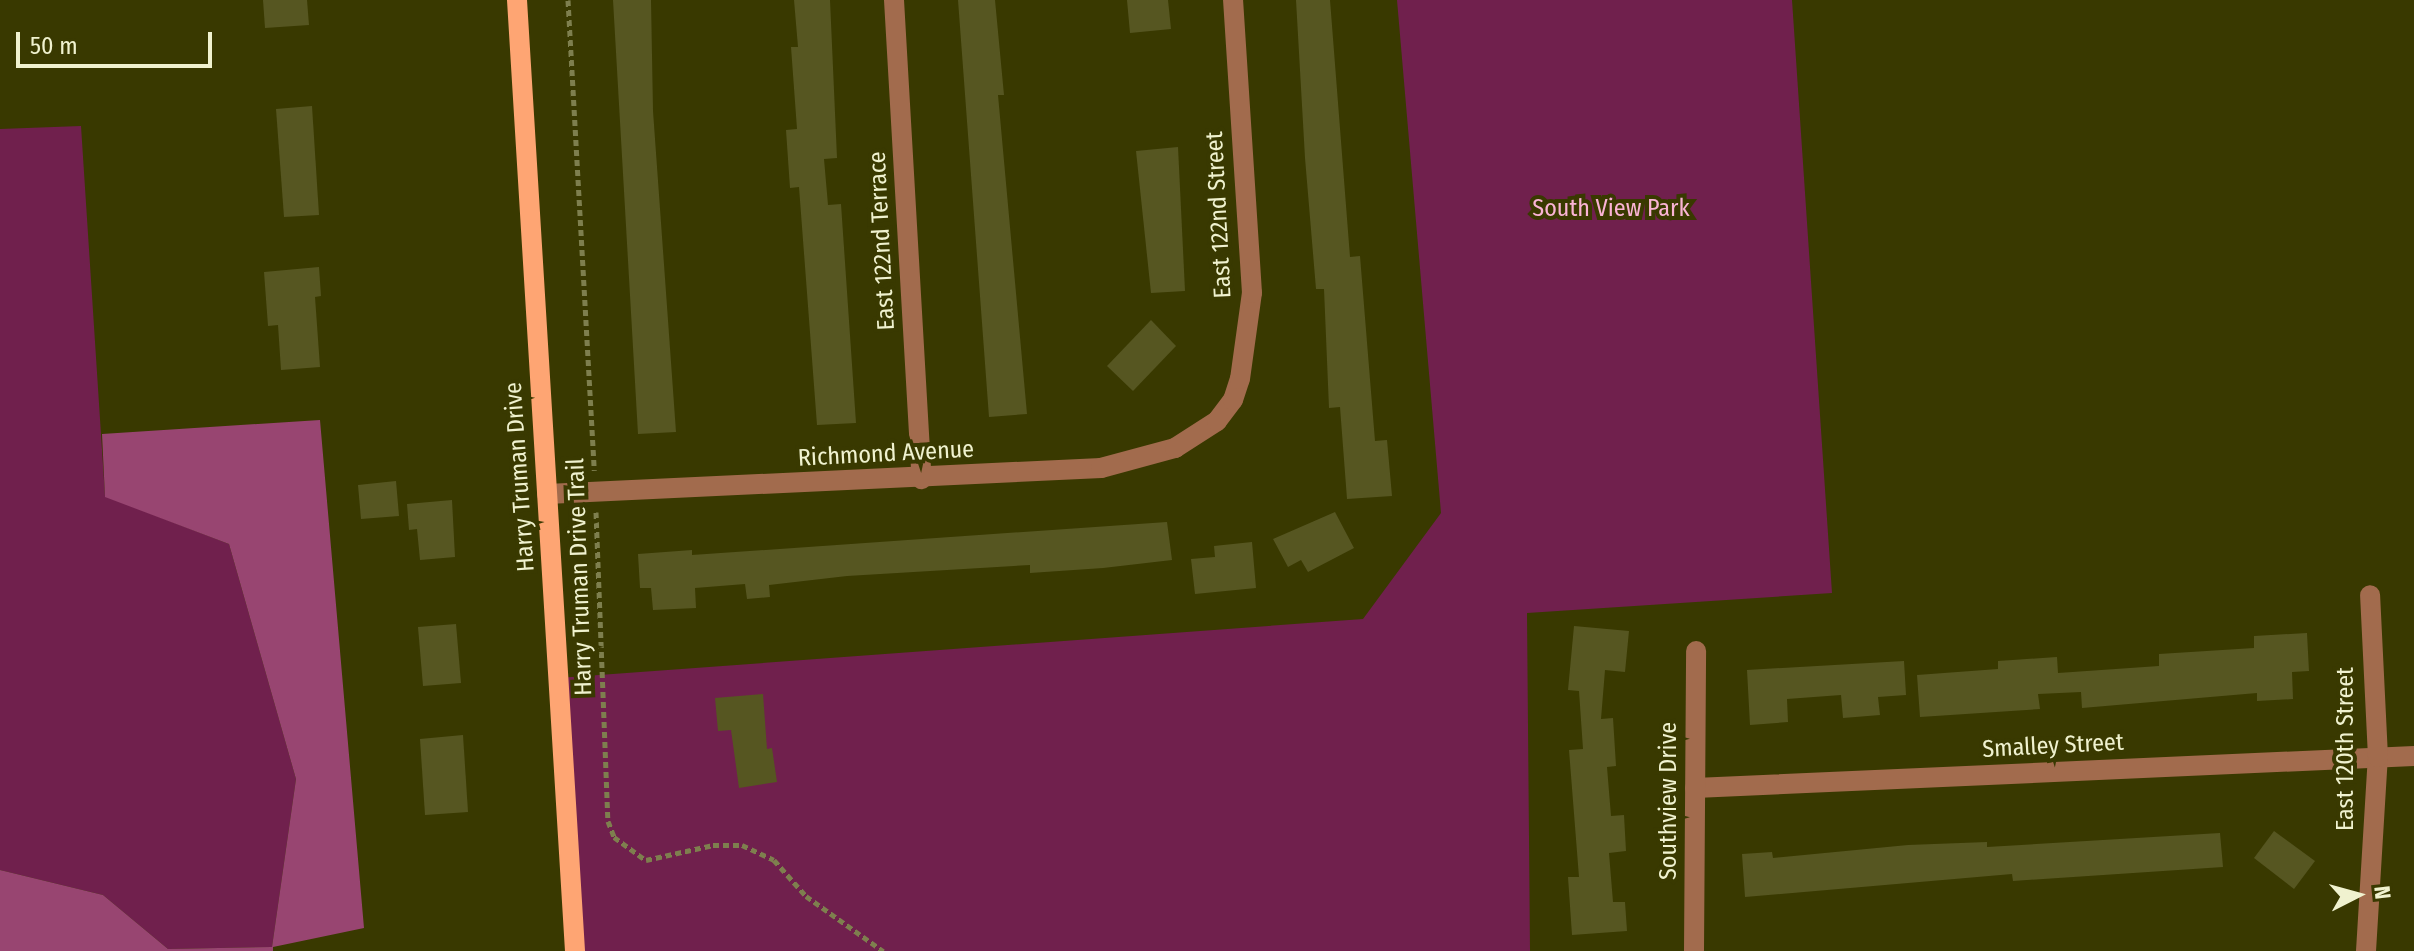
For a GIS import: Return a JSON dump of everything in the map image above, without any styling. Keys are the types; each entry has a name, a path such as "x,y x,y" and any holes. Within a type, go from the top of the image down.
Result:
{"main road":[{"name":"Harry Truman Drive","path":"517,0 575,951"}],"street":[{"name":"East 122nd Terrace","path":"894,0 922,479"},
{"name":"East 122nd Street","path":"1217,421 1233,400 1240,379 1252,293 1233,0"},
{"name":"Richmond Avenue","path":"547,494 922,479 1101,468 1175,448 1217,421"},
{"name":"East 120th Street","path":"2366,951 2378,757 2370,595"},
{"name":"Southview Drive","path":"1694,951 1696,651"},
{"name":"Smalley Street","path":"1695,788 2414,756"}],"path":[{"name":"Harry Truman Drive Trail","path":"568,0 595,492 608,821 614,837 646,860 713,845 742,845 774,860 806,896 883,951"}],"green space":[{"name":"South View Park","path":"1397,0 1792,0 1832,593 1527,613 1530,951 575,951 558,678 1363,619 1441,513"},
{"path":"81,126 105,496 229,544 296,779 272,947 168,949 103,895 0,870 0,129"}],"shaded area":[{"path":"320,420 364,928 273,947 273,951 0,951 0,870 103,895 168,949 272,947 296,779 229,544 105,497 102,434"}],"building":[{"path":"263,0 307,0 309,25 265,28"},
{"path":"613,0 651,0 653,111 676,432 638,434"},
{"path":"794,0 830,0 837,158 824,159 828,205 841,204 856,423 817,425 799,187 790,188 786,130 797,129 791,47 798,47"},
{"path":"958,0 995,0 1004,95 998,95 1027,414 989,417"},
{"path":"1127,0 1168,0 1171,29 1130,33"},
{"path":"1296,0 1330,0 1350,257 1360,256 1375,441 1387,440 1392,496 1347,499 1340,407 1329,408 1324,289 1316,289"},
{"path":"312,106 319,215 284,217 276,109"},
{"path":"1178,147 1185,291 1151,293 1136,151"},
{"path":"319,267 321,296 315,297 320,367 281,370 278,325 268,326 264,272"},
{"path":"1151,320 1176,346 1133,391 1107,366"},
{"path":"396,481 399,516 361,519 358,485"},
{"path":"452,500 455,557 420,560 417,529 409,530 407,504"},
{"path":"1335,512 1354,548 1308,572 1301,560 1288,567 1273,539"},
{"path":"1167,522 1172,560 1030,573 1030,565 847,576 769,585 770,597 747,599 745,584 695,588 696,608 653,610 651,588 640,588 638,554 692,550 692,555"},
{"path":"1252,542 1256,588 1195,594 1191,559 1215,557 1214,546"},
{"path":"456,624 461,683 423,686 418,627"},
{"path":"1574,626 1629,631 1625,672 1605,670 1601,719 1613,718 1616,766 1607,767 1611,816 1624,815 1626,851 1609,853 1613,902 1625,902 1627,931 1572,935 1568,877 1579,877 1569,750 1583,749 1579,691 1568,690"},
{"path":"2307,633 2309,671 2292,672 2293,699 2257,701 2257,693 2082,708 2081,692 2038,694 2040,709 1920,717 1917,675 1998,669 1998,661 2057,657 2058,673 2159,666 2159,654 2254,648 2254,636"},
{"path":"1904,661 1906,695 1878,697 1880,715 1843,718 1841,695 1787,699 1788,722 1750,725 1747,670"},
{"path":"763,694 767,749 772,748 777,782 739,788 731,730 718,731 715,698"},
{"path":"463,735 468,812 425,815 420,739"},
{"path":"2274,831 2315,861 2294,889 2254,858"},
{"path":"2220,833 2223,867 2013,881 2012,874 1745,897 1742,854 1772,852 1773,858 1908,845 1987,842 1987,847"}]}
